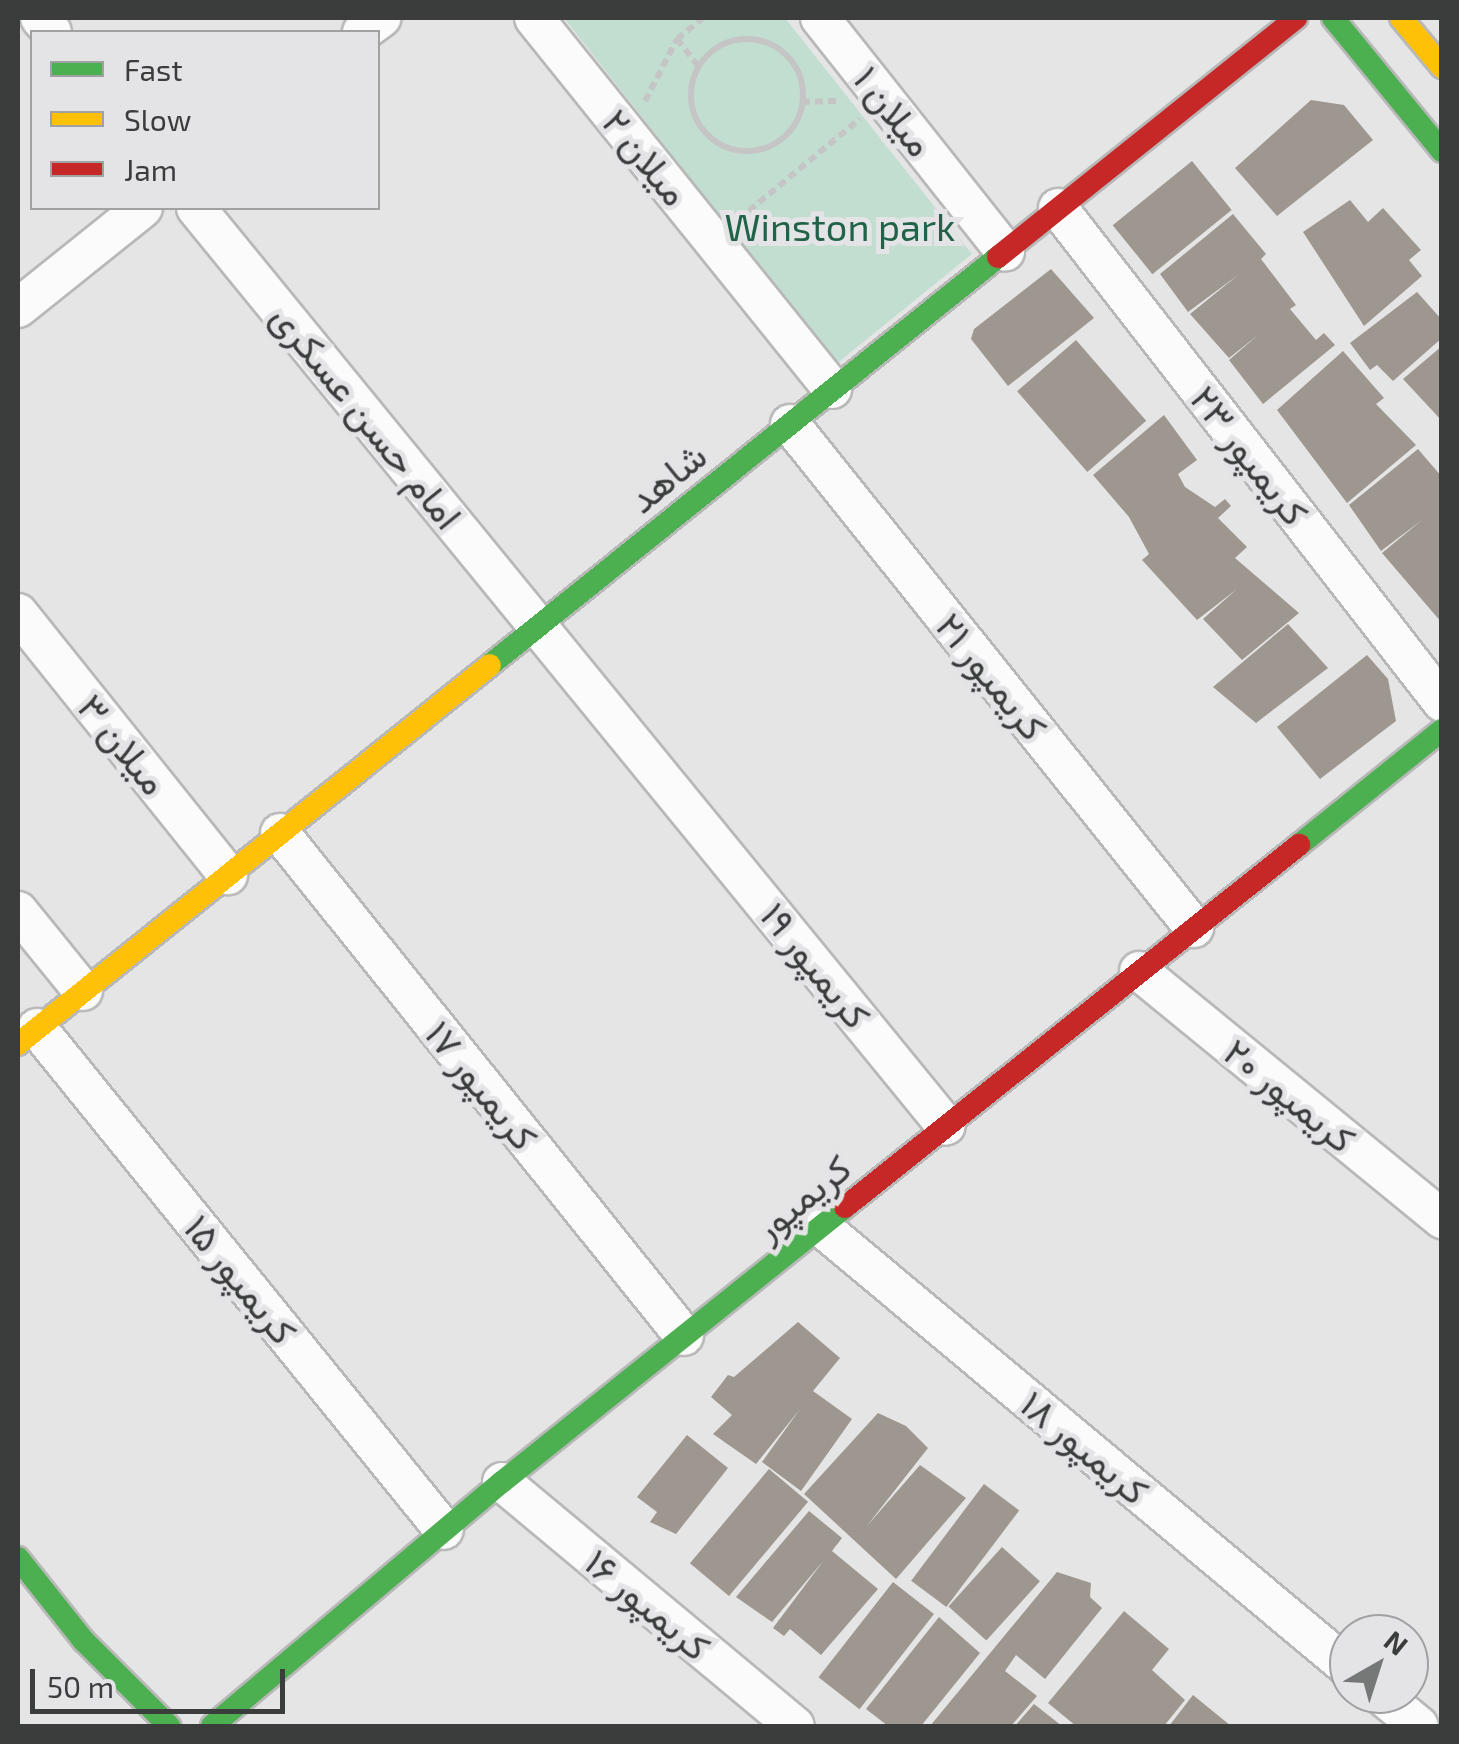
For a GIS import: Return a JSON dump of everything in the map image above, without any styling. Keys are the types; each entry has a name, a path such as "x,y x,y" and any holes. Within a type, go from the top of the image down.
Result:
{"street":[{"name":"میلان ۲","path":"534,18 832,389"},
{"name":"میلان ۱","path":"820,18 1005,251"},
{"name":"شاهد","path":"27,1036 1296,18"},
{"path":"1333,18 1442,151"},
{"path":"1401,18 1442,67"},
{"name":"کریمپور ۲۳","path":"1058,208 1442,702"},
{"path":"18,308 141,210"},
{"name":"امام حسن عسکری","path":"198,210 686,804"},
{"name":"کریمپور ۲۱","path":"790,424 1194,928"},
{"name":"میلان ۳","path":"18,613 228,875"},
{"name":"کریمپور","path":"212,1726 502,1482 1442,730"},
{"name":"کریمپور ۱۹","path":"686,804 946,1126"},
{"name":"کریمپور ۱۷","path":"280,833 684,1336"},
{"path":"18,911 83,991"},
{"name":"کریمپور ۲۰","path":"1140,971 1442,1219"},
{"name":"کریمپور ۱۵","path":"27,1036 444,1530"},
{"name":"کریمپور ۱۸","path":"820,1226 1329,1651"},
{"name":"کریمپور ۱۶","path":"502,1482 794,1726"},
{"path":"18,1558 83,1640 169,1726"},
{"path":"18,1595 83,1640"}],"path":[{"path":"628,135 678,39 703,18"},
{"path":"745,36 783,49 805,84 799,123 769,150 729,151 698,126 689,87 700,68 708,51 745,36"},
{"path":"678,39 700,68"},
{"path":"713,240 884,99"}],"green space":[{"name":"Winston park","path":"564,18 785,18 972,254 836,364"}],"building":[{"path":"1311,100 1344,105 1373,140 1277,216 1235,168"},
{"path":"1192,161 1232,210 1152,274 1113,225"},
{"path":"1350,200 1368,222 1383,208 1421,250 1409,260 1422,276 1364,326 1303,232"},
{"path":"1233,214 1266,254 1261,259 1296,305 1290,309 1316,340 1324,333 1335,345 1263,404 1229,360 1258,335 1229,358 1190,314 1238,275 1188,312 1160,274"},
{"path":"1051,269 1094,318 1008,386 971,339 974,329"},
{"path":"1417,292 1442,320 1442,338 1393,381 1377,365 1370,370 1350,343"},
{"path":"1076,340 1146,421 1087,472 1017,391"},
{"path":"1442,346 1442,421 1403,379"},
{"path":"1343,351 1384,398 1376,404 1416,445 1347,503 1277,410"},
{"path":"1164,415 1197,460 1178,474 1185,487 1215,507 1225,499 1231,506 1218,518 1247,547 1235,558 1299,613 1242,660 1203,619 1237,589 1197,620 1142,560 1149,554 1129,517 1093,475"},
{"path":"1418,449 1442,477 1442,623 1382,553 1422,520 1381,551 1349,505"},
{"path":"1288,624 1328,668 1256,723 1213,687"},
{"path":"1367,655 1388,679 1396,721 1320,779 1277,727"},
{"path":"798,1322 840,1358 813,1391 852,1419 801,1491 762,1462 800,1409 756,1464 713,1434 732,1415 711,1397 728,1375 734,1377"},
{"path":"878,1413 906,1426 928,1448 866,1527 920,1465 966,1498 896,1579 804,1494"},
{"path":"687,1435 728,1468 676,1534 650,1522 657,1512 637,1497"},
{"path":"769,1469 808,1502 729,1596 690,1563"},
{"path":"984,1484 1019,1510 946,1607 911,1581"},
{"path":"809,1511 842,1538 832,1551 878,1589 821,1655 790,1629 784,1636 773,1628 824,1560 772,1622 736,1597"},
{"path":"1002,1547 1040,1581 986,1641 948,1606"},
{"path":"1057,1572 1091,1583 1090,1597 1102,1608 1045,1679 1016,1655 1005,1671 1037,1696 1011,1726 930,1726"},
{"path":"893,1582 934,1614 859,1709 819,1677"},
{"path":"1124,1611 1169,1649 1152,1670 1185,1700 1164,1726 1076,1726 1048,1703"},
{"path":"939,1617 980,1653 921,1726 888,1726 866,1709"},
{"path":"1193,1695 1231,1726 1169,1726"},
{"path":"1034,1704 1062,1726 1015,1726"}],"traffic: fast":[{"path":"1333,18 1442,151"},
{"path":"490,665 998,257"},
{"path":"1299,845 1442,730"},
{"path":"212,1726 502,1482 845,1207"},
{"path":"18,1558 83,1640 169,1726"}],"traffic: slow":[{"path":"1401,18 1442,67"},
{"path":"18,1044 490,665"}],"traffic: jam":[{"path":"998,257 1296,18"},
{"path":"845,1207 1299,845"}]}
